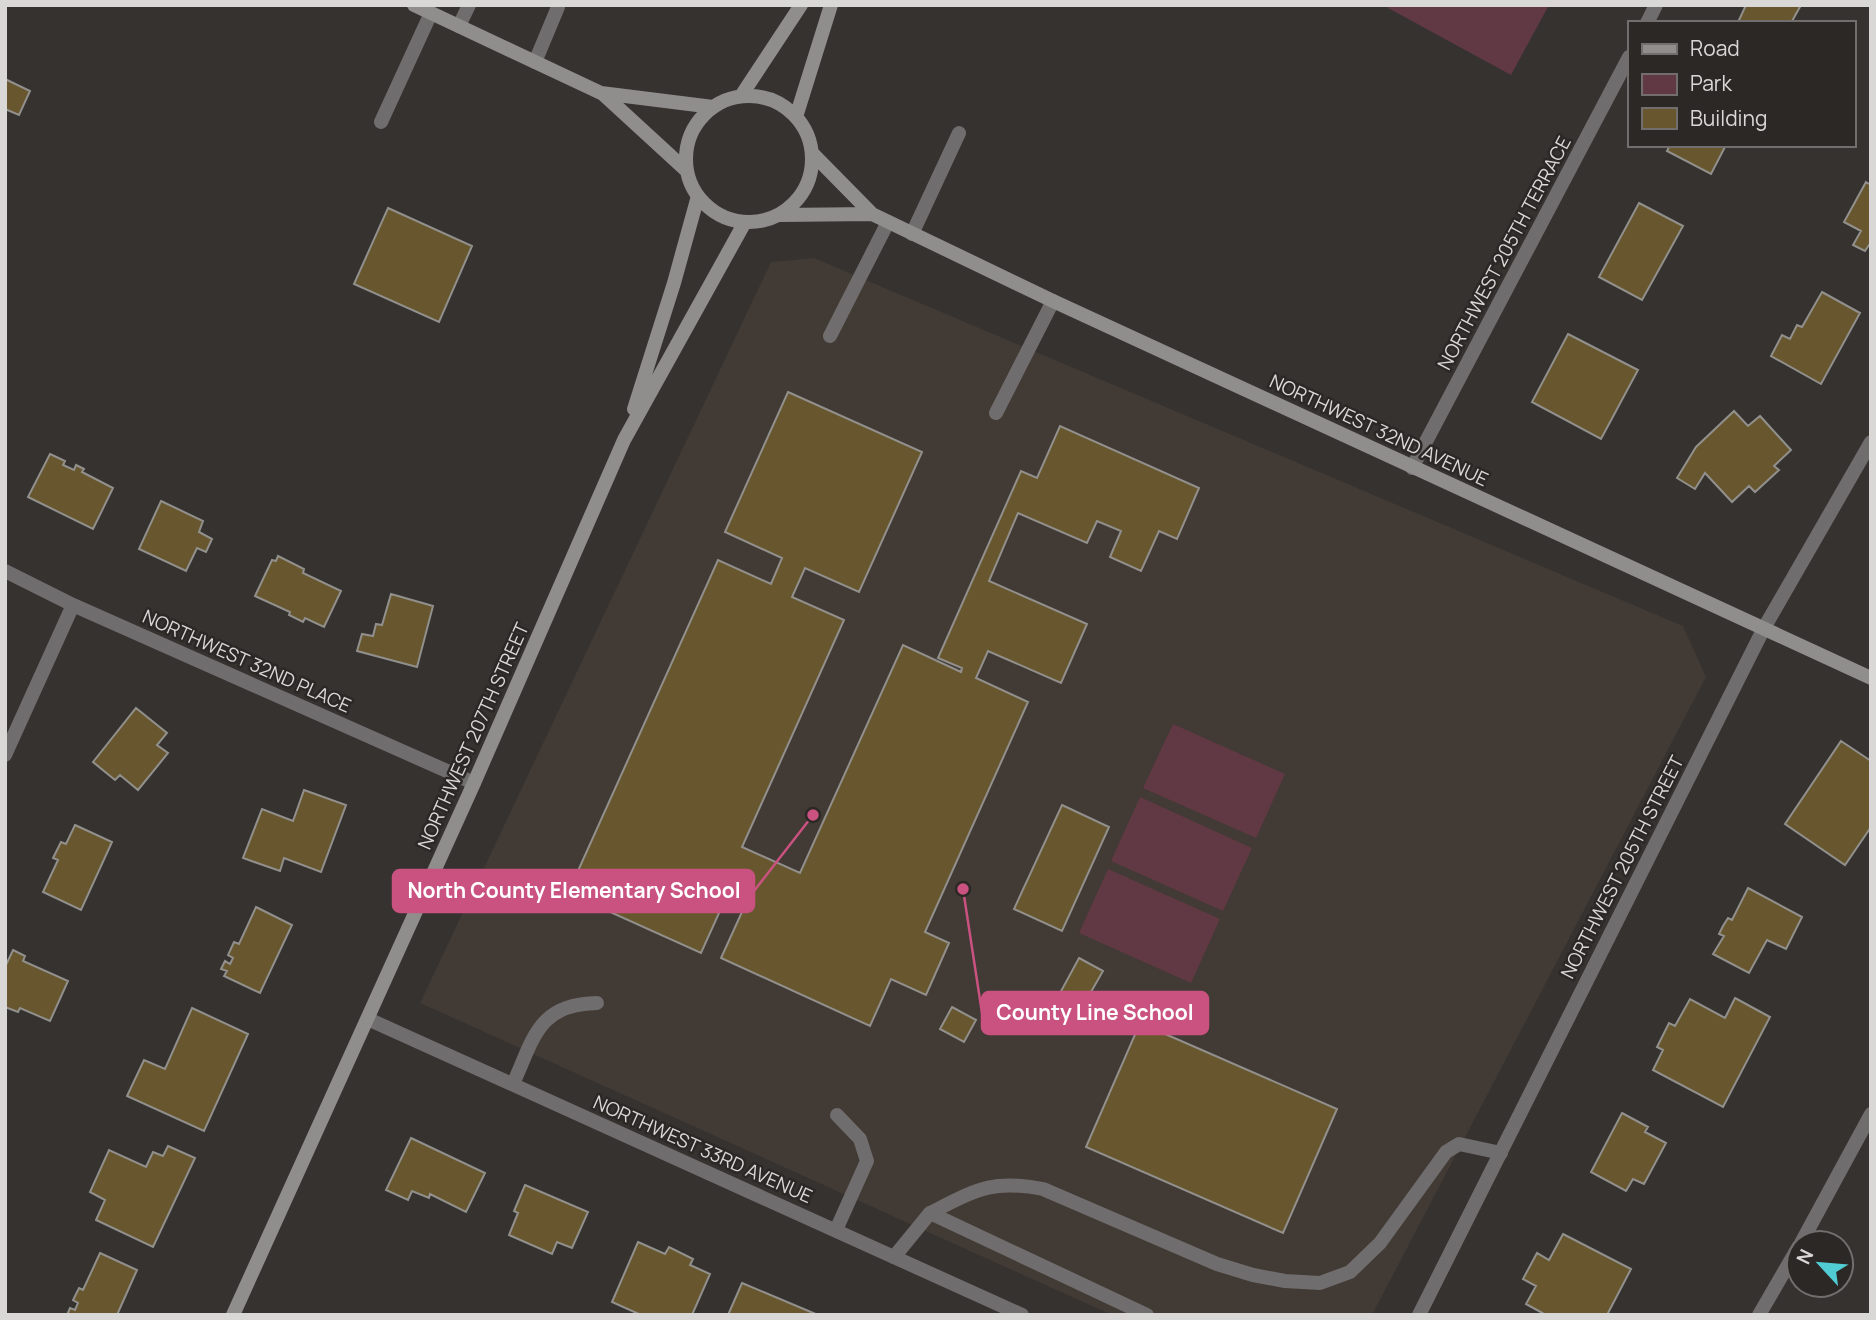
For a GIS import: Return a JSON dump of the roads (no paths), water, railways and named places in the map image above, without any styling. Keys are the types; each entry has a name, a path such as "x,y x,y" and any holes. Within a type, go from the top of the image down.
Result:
{"street":[{"path":"414,5 601,93 687,171"},
{"path":"459,26 469,5"},
{"path":"741,96 801,5"},
{"path":"796,117 831,5"},
{"path":"1648,21 1656,5"},
{"path":"535,62 558,7"},
{"path":"381,122 430,13"},
{"name":"NORTHWEST 205TH TERRACE","path":"1412,468 1628,59"},
{"path":"601,93 713,107"},
{"path":"741,96 771,100 785,107 804,127 812,153 811,171 805,189 794,204 780,215 763,221 745,222 718,214 698,196 687,171 691,136 700,120 713,107 741,96"},
{"path":"912,234 959,133"},
{"name":"NORTHWEST 32ND AVENUE","path":"812,153 872,215 1412,468 1871,678"},
{"name":"NORTHWEST 207TH STREET","path":"624,440 674,283 698,196"},
{"name":"NORTHWEST 32ND AVENUE","path":"780,215 872,215"},
{"name":"NORTHWEST 207TH STREET","path":"233,1315 474,783 624,440 745,222"},
{"path":"830,336 888,222"},
{"path":"996,413 1053,301"},
{"name":"NORTHWEST 205TH STREET","path":"1419,1315 1764,628 1871,442"},
{"name":"NORTHWEST 32ND PLACE","path":"5,571 73,605 474,783"},
{"path":"5,755 73,605"},
{"path":"513,1084 537,1031 555,1011 577,1003 597,1003"},
{"name":"NORTHWEST 33RD AVENUE","path":"368,1019 1022,1315"},
{"path":"1809,1229 1871,1114"},
{"path":"836,1230 867,1161 860,1139 837,1115"},
{"path":"894,1257 930,1213 971,1192 996,1185 1020,1184 1043,1189 1217,1264 1274,1279 1320,1283 1350,1272 1380,1243 1446,1152 1459,1144 1501,1153"},
{"path":"930,1213 1147,1315"},
{"path":"1759,1315 1785,1271"}],"place":[{"name":"North County Elementary School","path":"813,815"},
{"name":"County Line School","path":"963,889"}]}
